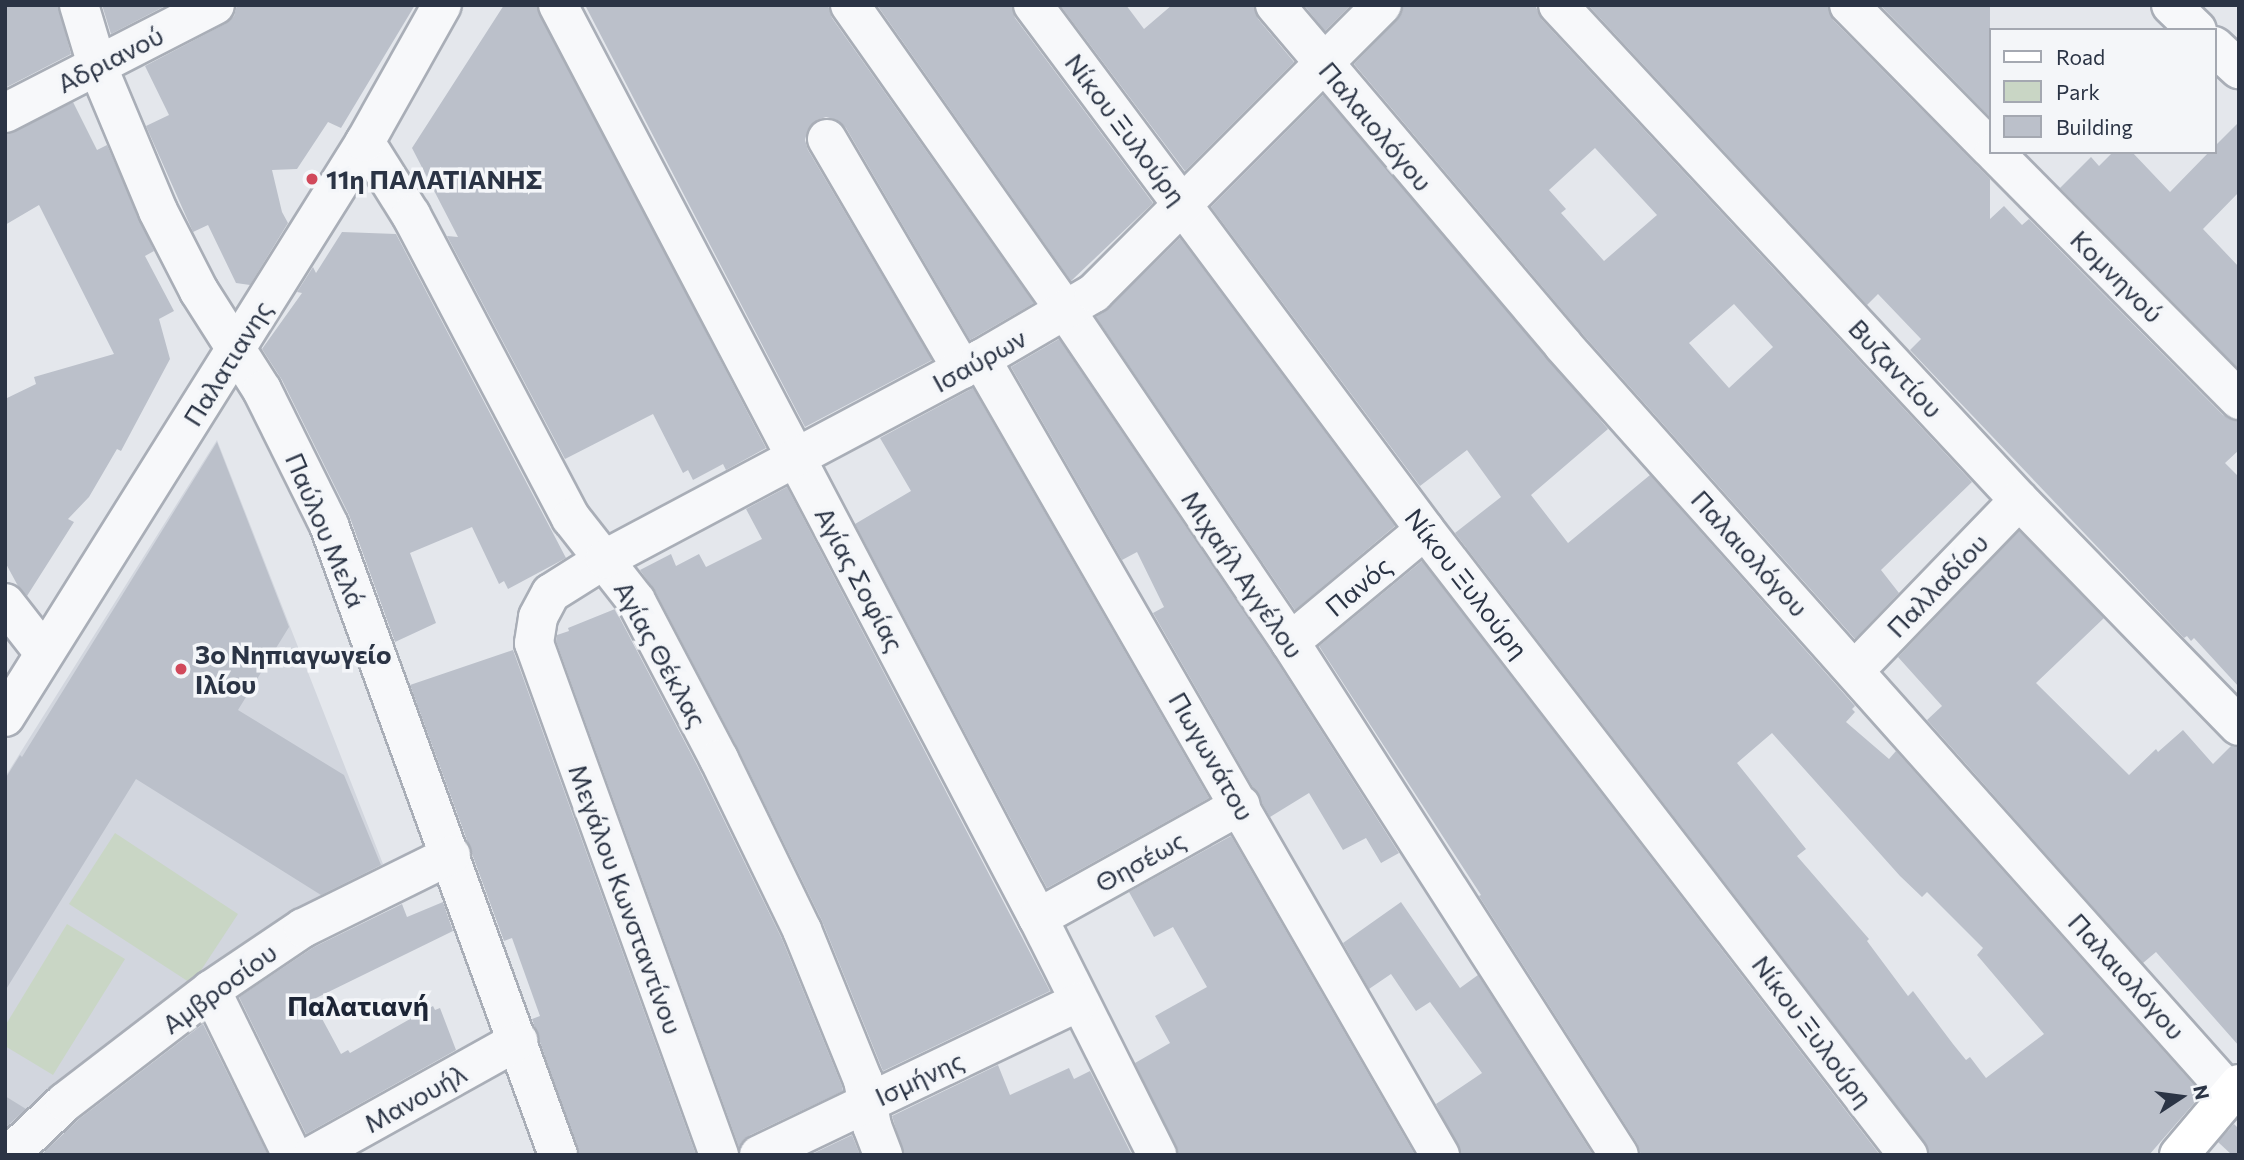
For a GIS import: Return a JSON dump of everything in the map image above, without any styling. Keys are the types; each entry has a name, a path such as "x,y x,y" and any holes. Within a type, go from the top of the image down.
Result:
{"main road":[{"path":"2179,1155 2235,1089"}],"street":[{"name":"Παύλου Μελά","path":"79,5 97,65 158,211 199,291 237,347 330,525 558,1155"},
{"name":"Αδριανού","path":"5,113 215,5"},
{"name":"Παλατιανης","path":"5,717 365,142 442,5"},
{"name":"Αγίας Σοφίας","path":"558,5 1038,918 1157,1155"},
{"name":"Μιχαήλ Αγγέλου","path":"850,5 1066,312 1290,642 1619,1155"},
{"name":"Νίκου Ξυλούρη","path":"1032,5 1425,530 1908,1155"},
{"name":"Παλαιολόγου","path":"1275,5 1563,345 2235,1089"},
{"name":"Ισαύρων","path":"534,643 538,617 551,593 605,559 971,364 1066,312 1094,293 1184,206 1382,5"},
{"name":"Βυζαντίου","path":"1558,5 2019,500 2239,726"},
{"path":"1849,5 1988,146"},
{"path":"2171,5 2195,28"},
{"path":"2216,48 2239,69"},
{"name":"Πωγωνάτου","path":"827,139 971,364 1241,805 1440,1155"},
{"name":"Αγίας Θέκλας","path":"365,142 411,215 571,518 636,601 761,842 802,930 863,1080 872,1126 883,1155"},
{"name":"Κομνηνού","path":"1996,154 2239,400"},
{"name":"Παλλαδίου","path":"1855,670 2019,500"},
{"name":"Πανός","path":"1290,642 1425,530"},
{"path":"5,603 44,653"},
{"name":"Μεγάλου Κωνσταντίνου","path":"534,643 719,1155"},
{"name":"Θησέως","path":"1038,918 1241,805"},
{"name":"Αμβροσίου","path":"9,1155 65,1102 211,990 303,928 451,855"},
{"path":"211,990 292,1155"},
{"name":"Ισμήνης","path":"759,1155 805,1145 869,1102 1080,1002"},
{"name":"Μανουήλ","path":"313,1155 517,1041"}],"shaded area":[{"path":"217,440 383,864 304,907 5,1136 5,777"}],"green space":[{"path":"115,833 238,914 192,984 69,904"},
{"path":"67,924 125,959 53,1075 5,1046 5,1026"}],"building":[{"path":"5,5 58,5 71,54 5,88"},
{"path":"102,5 167,5 111,34"},
{"path":"237,5 415,5 341,128 328,122 297,169 272,170 282,212 288,223 250,285 236,283 208,225 193,232 146,126 169,115 145,66 225,24 234,16"},
{"path":"504,5 537,6 766,448 726,470 723,464 693,480 688,470 683,473 653,414 565,459 447,236 458,237 412,148"},
{"path":"585,5 828,5 832,18 1034,303 970,340 846,128 837,120 826,117 817,120 808,129 805,140 808,150 932,360 805,427"},
{"path":"877,5 1012,5 1015,18 1153,203 1071,281"},
{"path":"1060,5 1126,5 1144,29 1172,5 1254,5 1258,19 1294,62 1185,171"},
{"path":"1304,5 1351,5 1325,31"},
{"path":"1403,5 1535,5 1542,20 1972,482 1881,570 1899,593 1855,639 1580,331 1354,64 1397,20","holes":["1595,148 1657,215 1604,261 1561,213 1566,209 1549,190","1734,304 1773,347 1729,388 1689,343"]},
{"path":"1588,5 1828,5 1833,20 1990,179 1990,219 2004,206 2022,225 2029,219 2223,415 2239,421 2239,450 2225,463 2239,477 2239,687 2194,638 2191,641 2187,636 2184,638 1910,350 1921,339 1878,294 1867,305"},
{"path":"1880,5 1990,5 1988,115"},
{"path":"1323,95 1608,429 1531,495 1568,543 1650,475 1855,706 1852,709 1855,712 1846,722 1889,759 1896,751 2202,1094 2149,1155 1929,1155 1925,1142 1455,533 1501,497 1467,450 1420,486 1211,207","holes":["1772,733 1922,897 1927,892 1983,948 1977,955 2044,1034 1986,1078 1970,1057 1966,1060 1913,991 1908,996 1867,941 1869,939 1797,856 1806,849 1737,763"]},
{"path":"73,102 97,150 107,145 154,251 145,256 174,311 159,319 170,359 121,451 117,449 89,497 68,519 74,522 27,596 18,586 5,562 5,399 36,384 34,377 114,354 39,205 5,225 5,135"},
{"path":"2239,122 2239,192 2203,229 2239,267 2239,369 2060,188 2091,157 2099,166 2111,154 2134,154 2170,192 2207,154 2216,154 2216,145"},
{"path":"342,232 396,234 566,558 508,589 504,581 499,584 472,527 410,553 436,623 395,642 349,515 282,380 262,349 302,293 297,292 313,267 316,273"},
{"path":"1180,238 1395,526 1295,610 1096,317 1109,308"},
{"path":"1059,339 1272,654 1399,853 1381,863 1366,838 1343,850 1309,793 1270,817 1153,613 1164,607 1137,552 1122,560 1011,367"},
{"path":"973,388 1209,798 1047,888 855,524 911,491 880,438"},
{"path":"217,442 289,627 238,710 344,775 381,865 321,895 136,779 5,991 5,779 20,755 22,757"},
{"path":"787,487 1050,991 883,1071 822,921 738,749 655,591 640,570 671,554 676,566 699,554 706,567 762,539 746,509"},
{"path":"2019,531 2104,618 2036,683 2129,775 2156,749 2158,752 2183,730 2213,764 2231,746 2239,747 2239,1046 2156,952 2143,963 1927,720 1942,706 1898,657"},
{"path":"1422,561 1880,1155 1641,1155 1637,1143 1479,896 1481,895 1319,646"},
{"path":"615,609 699,769 782,939 842,1086 843,1091 750,1135 739,1147 556,641 557,635 569,631 568,628"},
{"path":"513,650 696,1155 579,1155 532,1019 540,1016 512,938 504,941 410,685"},
{"path":"1231,836 1415,1155 1179,1155 1135,1063 1170,1043 1155,1016 1207,987 1173,927 1154,937 1129,892"},
{"path":"443,902 453,931 312,1000 341,1054 348,1050 350,1053 433,1006 435,1010 440,1008 456,1050 306,1134 239,997 314,947 402,904 407,917"},
{"path":"1401,902 1460,988 1478,975 1593,1155 1462,1155 1436,1104 1482,1073 1430,1002 1416,1011 1391,974 1369,989 1343,943"},
{"path":"203,1024 268,1155 41,1155 79,1119"},
{"path":"998,1065 1010,1095 1069,1068 1074,1079 1090,1071 1132,1155 904,1155 892,1116"},
{"path":"5,1096 26,1109 5,1128"},
{"path":"2234,1124 2239,1129 2237,1155 2232,1155 2218,1142"},
{"path":"852,1135 860,1155 810,1155"}],"place":[{"name":"11η ΠΑΛΑΤΙΑΝΗΣ","path":"312,179"},
{"name":"3ο Νηπιαγωγείο Ιλίου","path":"181,669"}],"district":[{"name":"Παλατιανή","path":"358,1005"}]}
